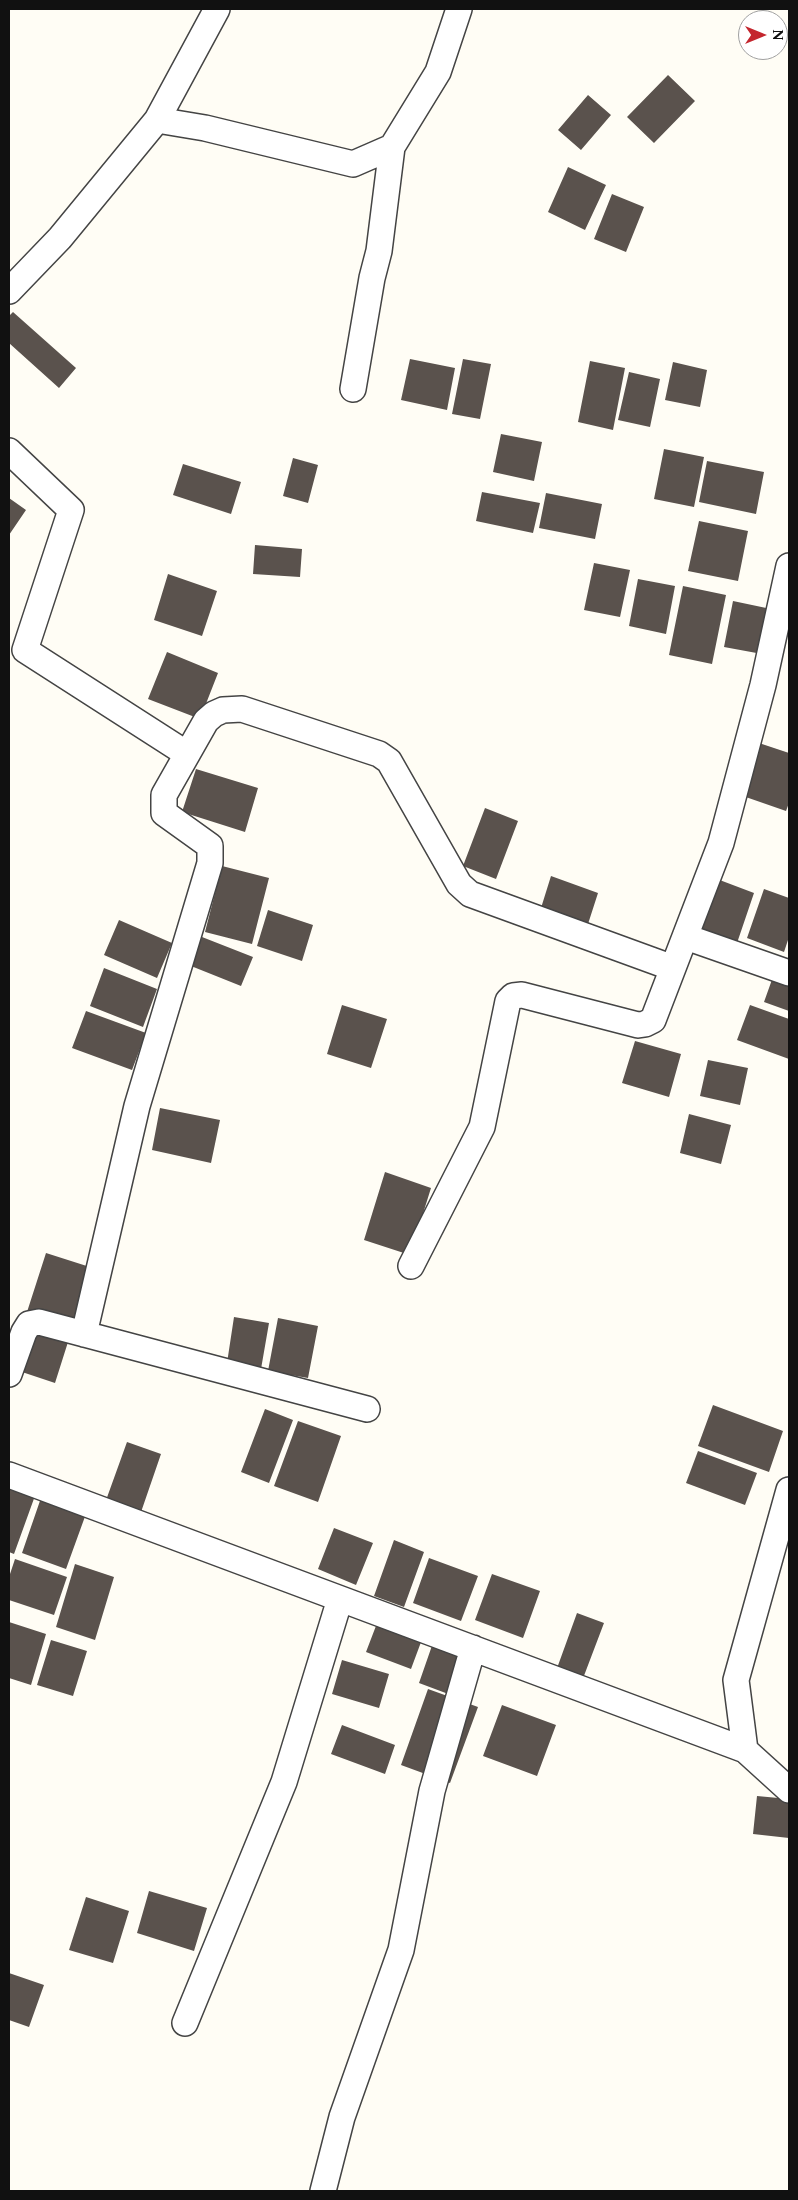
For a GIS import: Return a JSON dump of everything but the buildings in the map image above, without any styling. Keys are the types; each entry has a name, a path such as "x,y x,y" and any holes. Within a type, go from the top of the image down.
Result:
{"street":[{"path":"9,290 60,238 157,120 217,9"},
{"path":"354,389 372,278 379,251 392,147 438,72 459,9"},
{"path":"157,120 205,128 353,164 392,147"},
{"path":"9,451 71,510 24,650 187,754"},
{"path":"411,1266 482,1127 508,1001 513,996 522,995 638,1025 653,1020 721,843 763,685 789,566"},
{"path":"84,1334 137,1106 210,863 210,846 164,813 164,795 206,721 214,714 223,710 242,709 379,754 389,761 459,884 470,894 674,968"},
{"path":"686,937 789,973"},
{"path":"9,1374 24,1332 29,1324 39,1322 367,1409"},
{"path":"9,1475 745,1750 789,1790"},
{"path":"745,1750 736,1680 789,1490"},
{"path":"185,2023 284,1782 340,1599"},
{"path":"323,2191 342,2117 400,1950 432,1791 473,1648"}]}
